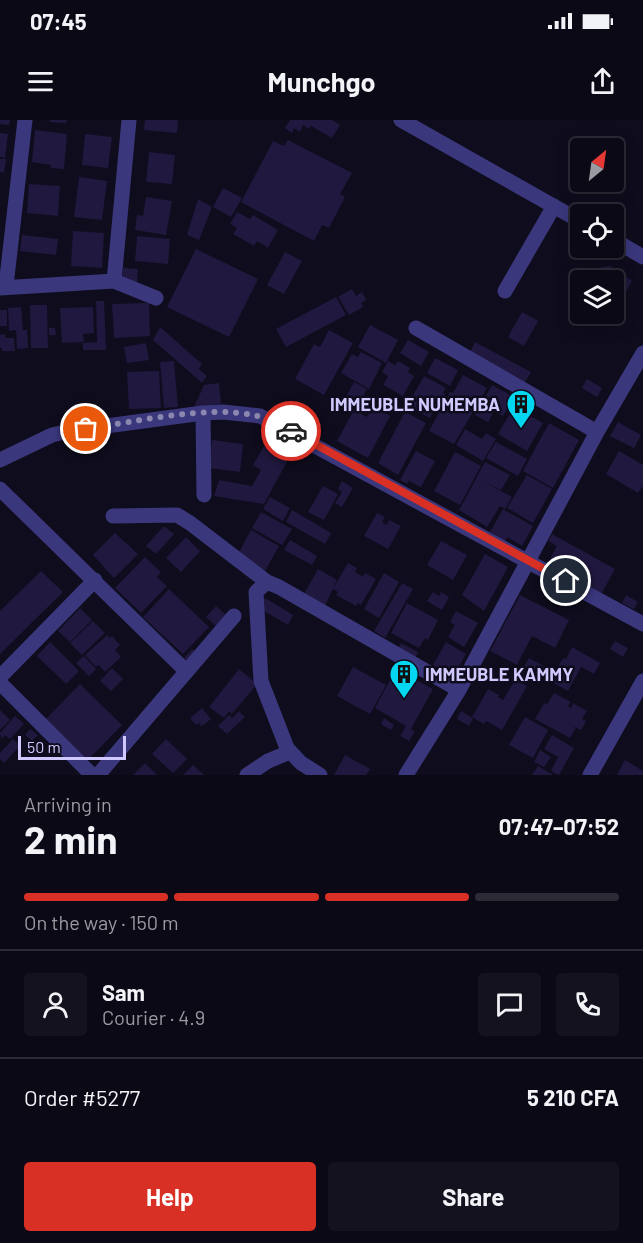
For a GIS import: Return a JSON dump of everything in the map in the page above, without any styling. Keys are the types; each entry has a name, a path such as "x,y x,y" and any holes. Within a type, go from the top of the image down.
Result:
{"street":[{"path":"25,120 3,287 114,281 156,298"},
{"path":"114,281 129,120"},
{"path":"400,120 570,215"},
{"path":"505,291 554,206"},
{"path":"624,246 643,256"},
{"path":"416,328 597,432"},
{"path":"406,775 459,690 597,432 643,353"},
{"path":"0,460 52,435 203,413 247,413 272,421 643,624"},
{"path":"203,413 204,495"},
{"path":"0,489 186,671"},
{"path":"113,516 177,515 267,582 459,690"},
{"path":"0,677 94,580"},
{"path":"267,582 256,592 261,681 290,752 301,763 320,775"},
{"path":"98,775 234,616"},
{"path":"590,775 643,681"},
{"path":"0,683 92,775"},
{"path":"247,775 268,761 290,752"}],"building":[{"path":"0,120 10,120 9,125 0,124"},
{"path":"50,120 67,120 66,123 50,122"},
{"path":"145,120 178,120 177,133 144,130"},
{"path":"290,120 332,120 340,125 332,138 311,126 309,129 303,125 300,132 294,128 292,133 285,128"},
{"path":"35,130 67,134 64,169 51,168 51,165 32,162"},
{"path":"0,133 8,134 5,158 0,157"},
{"path":"85,134 112,137 108,168 82,165"},
{"path":"288,140 352,173 340,194 345,197 329,228 322,225 314,241 241,202 273,141 284,146"},
{"path":"149,152 175,155 172,184 146,182"},
{"path":"0,159 6,159 4,173 0,172"},
{"path":"79,177 107,181 102,220 74,217"},
{"path":"29,184 60,186 58,216 27,213"},
{"path":"223,188 242,198 231,217 213,207"},
{"path":"146,197 172,201 166,235 135,230 137,215 143,216"},
{"path":"198,199 212,207 199,240 187,235"},
{"path":"237,212 250,219 253,215 278,230 268,248 257,241 254,246 233,234 237,228 230,224"},
{"path":"73,231 104,233 102,268 71,266"},
{"path":"22,235 58,239 56,255 20,251"},
{"path":"137,236 170,239 168,264 135,261"},
{"path":"196,249 258,279 229,337 167,307"},
{"path":"285,252 302,261 284,294 267,285"},
{"path":"610,266 616,270 598,270"},
{"path":"123,268 138,269 137,284 122,282"},
{"path":"624,276 632,281 624,296"},
{"path":"352,289 356,296 362,292 366,300 361,303 363,307 349,315 338,297"},
{"path":"336,297 346,315 286,347 276,329"},
{"path":"96,301 104,301 106,350 83,350 83,343 97,342"},
{"path":"149,303 150,336 114,338 112,304"},
{"path":"30,305 47,305 48,348 31,348"},
{"path":"21,307 23,330 27,330 28,348 17,349 16,330 9,331 8,308"},
{"path":"93,307 94,333 83,334 84,342 62,343 60,308"},
{"path":"0,310 7,310 7,326 0,326"},
{"path":"522,312 538,321 524,346 508,337"},
{"path":"370,325 398,340 386,363 358,347"},
{"path":"160,327 202,364 199,369 207,376 202,383 153,340"},
{"path":"49,328 55,328 56,335 49,335"},
{"path":"329,330 353,343 324,395 295,379 314,344 320,347"},
{"path":"5,334 5,338 14,338 15,351 2,351 0,348 0,335"},
{"path":"408,340 429,352 421,366 400,353"},
{"path":"475,342 531,372 524,384 469,354"},
{"path":"146,343 149,360 127,363 124,347"},
{"path":"361,352 382,363 369,389 341,373 352,354 358,357"},
{"path":"435,358 458,370 450,386 427,373"},
{"path":"174,361 178,407 164,408 160,362"},
{"path":"388,361 395,365 398,361 410,368 408,372 414,376 403,396 383,385 388,376 382,372"},
{"path":"159,371 161,408 129,409 127,372"},
{"path":"463,375 487,388 454,444 429,431 450,392 453,393"},
{"path":"424,376 446,388 436,413 433,411 430,418 407,406"},
{"path":"587,379 602,388 597,397 582,388"},
{"path":"354,382 367,389 360,402 347,395"},
{"path":"219,383 221,404 194,407 204,385"},
{"path":"492,385 514,397 503,416 494,411 488,422 475,415"},
{"path":"373,407 390,416 368,458 337,441 354,410 367,417"},
{"name":"IMMEUBLE NUMEMBA","path":"514,407 543,423 527,451 498,434"},
{"path":"405,412 426,423 398,475 378,463"},
{"path":"618,422 641,435 634,448 610,436"},
{"path":"549,423 579,440 553,488 523,471"},
{"path":"465,429 482,439 486,433 496,439 483,461 456,445"},
{"path":"270,436 277,440 273,447 290,456 264,504 214,496 219,480 252,486 261,470 253,465"},
{"path":"212,440 243,444 240,472 209,468"},
{"path":"496,442 527,459 518,476 486,458"},
{"path":"416,451 435,461 421,487 409,481 407,484 400,480"},
{"path":"619,451 643,465 643,486 638,493 606,474"},
{"path":"455,452 481,466 460,505 434,491"},
{"path":"485,462 510,475 501,490 481,480 512,497 505,509 500,506 487,527 459,510"},
{"path":"527,475 552,489 533,523 507,508"},
{"path":"342,481 353,488 342,507 335,503 342,492 338,489"},
{"path":"323,486 338,494 324,520 308,512"},
{"path":"270,497 290,508 283,521 263,509"},
{"path":"503,509 533,526 522,546 507,537 505,541 490,532"},
{"path":"292,510 331,533 325,544 286,522"},
{"path":"261,512 292,529 282,545 252,528"},
{"path":"377,513 385,517 382,522 387,525 389,520 401,526 388,549 364,536"},
{"path":"164,526 174,534 156,554 146,546"},
{"path":"251,530 279,546 265,571 237,556"},
{"path":"115,533 138,554 114,578 93,555"},
{"path":"552,534 615,569 599,598 545,568 557,546 548,541"},
{"path":"186,537 200,551 181,572 166,558"},
{"path":"290,540 317,556 312,565 284,550"},
{"path":"441,541 467,555 453,580 427,565"},
{"path":"485,554 508,567 484,611 462,595"},
{"path":"145,557 161,572 157,577 167,586 141,613 115,588"},
{"path":"348,563 357,568 355,572 363,577 365,573 376,579 361,605 358,603 356,606 336,595 338,592 333,589"},
{"path":"318,569 337,580 324,608 303,596"},
{"path":"41,571 63,592 0,654 0,611"},
{"path":"384,573 399,582 379,618 364,609"},
{"path":"402,583 413,589 385,638 374,631"},
{"path":"169,589 209,627 183,654 143,617"},
{"path":"433,592 439,596 441,592 449,597 442,610 427,601"},
{"path":"520,595 569,620 555,648 532,636 517,665 490,651"},
{"path":"626,595 638,602 634,609 622,603"},
{"path":"265,598 293,615 288,625 259,608"},
{"path":"407,603 438,620 428,640 425,638 419,648 391,633"},
{"path":"216,606 226,615 216,626 206,617"},
{"path":"80,608 92,620 70,642 58,631"},
{"path":"456,611 478,623 464,647 448,637 455,625 450,622"},
{"path":"93,621 105,633 82,655 70,643"},
{"path":"107,635 110,638 112,636 120,645 115,650 121,657 105,672 99,665 96,667 85,655"},
{"path":"615,641 628,648 623,657 610,649"},
{"path":"50,642 79,671 66,684 37,656"},
{"path":"446,642 466,654 453,677 433,665"},
{"path":"401,643 418,652 413,662 396,652"},
{"path":"572,647 600,663 594,674 581,667 568,691 550,681"},
{"path":"192,649 198,653 189,663 184,658"},
{"path":"84,656 96,669 89,676 76,663"},
{"path":"529,658 551,670 546,678 524,666"},
{"path":"353,667 386,685 370,714 337,696"},
{"path":"112,668 123,679 111,691 100,681"},
{"path":"239,669 257,684 232,714 229,711 224,718 209,707"},
{"name":"IMMEUBLE KAMMY","path":"396,669 433,689 411,729 415,732 409,741 400,736 406,726 375,708"},
{"path":"515,680 527,686 502,730 486,721 484,724 472,717 488,689 503,700"},
{"path":"80,684 122,725 85,763 42,723"},
{"path":"554,693 571,702 568,706 571,708 573,703 587,711 582,719 586,721 581,730 567,723 576,728 570,738 535,719 544,703 547,704"},
{"path":"202,708 211,719 202,726 199,723 196,725 190,718"},
{"path":"0,710 10,720 0,730"},
{"path":"239,711 245,717 227,734 218,726 229,715 232,718"},
{"path":"461,711 473,718 469,726 457,719"},
{"path":"15,716 24,724 10,739 5,735 2,739 0,733"},
{"path":"525,717 548,730 533,758 509,745"},
{"path":"384,718 394,725 391,730 381,724"},
{"path":"30,729 38,735 32,741 25,735"},
{"path":"552,735 574,748 559,775 551,771 558,757 544,749"},
{"path":"13,739 20,746 4,763 0,759 0,753"},
{"path":"166,739 187,759 173,773 152,754"},
{"path":"540,750 551,757 544,767 534,762"},
{"path":"345,755 370,769 366,775 334,775"},
{"path":"625,760 643,771 643,775 617,775"},
{"path":"145,763 157,775 133,775"},
{"path":"193,765 204,775 183,775"},
{"path":"538,766 553,775 532,775"}],"way so far":[{"path":"86,429 162,417 224,412 260,416 291,431"}],"place":[{"name":"IMMEUBLE NUMEMBA","path":"521,430"},
{"name":"IMMEUBLE KAMMY","path":"404,700"}],"route":[{"path":"291,431 566,581"}]}
